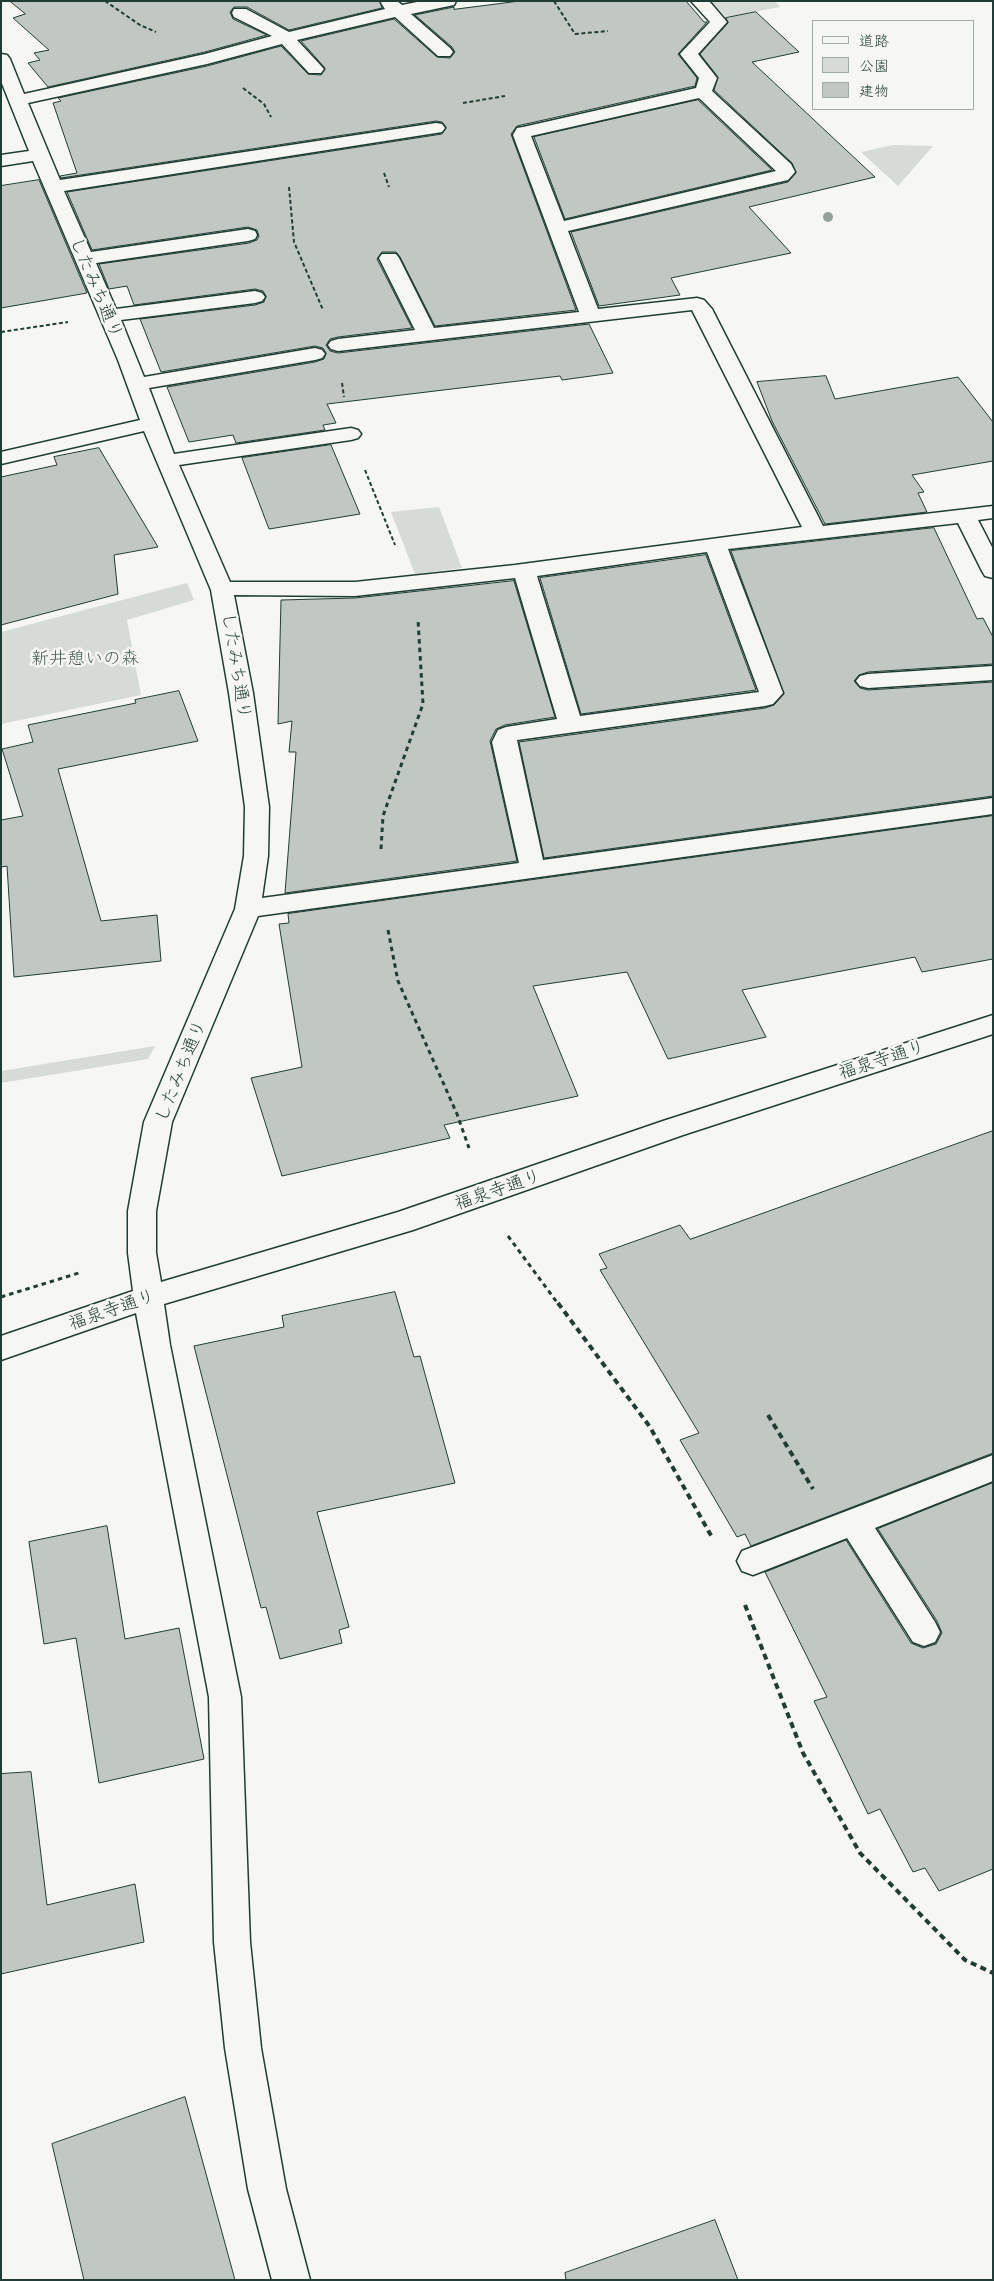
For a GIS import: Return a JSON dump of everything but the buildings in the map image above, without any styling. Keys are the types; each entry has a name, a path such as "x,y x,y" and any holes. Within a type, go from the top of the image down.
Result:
{"street":[{"path":"19,100 206,59 393,6 448,1"},
{"path":"699,1 719,22 689,54 708,78 703,92"},
{"path":"393,6 444,52"},
{"path":"240,13 284,36 315,69"},
{"name":"したみち通り","path":"1,59 137,384 166,461 222,590 241,692 257,807 256,856 248,909 158,1122 142,1211 142,1252 155,1345 225,1697 232,1942 243,2048 267,2188 291,2280"},
{"path":"590,316 522,135 523,132 703,92"},
{"path":"557,228 781,176 786,172 785,168 703,92"},
{"path":"53,187 436,128"},
{"path":"1,161 40,155"},
{"path":"84,259 248,235"},
{"path":"389,258 428,336"},
{"path":"108,316 255,297"},
{"path":"338,345 428,336 689,303 697,304 702,309 816,534"},
{"path":"137,384 315,354"},
{"path":"1,458 152,423"},
{"path":"166,461 351,434"},
{"path":"222,590 246,586 352,590 524,570 780,535 816,534 966,517 993,512"},
{"path":"966,517 993,571"},
{"path":"533,871 504,742 506,735 514,732 765,699 770,696 772,692 715,545"},
{"path":"524,570 572,724"},
{"path":"868,681 938,676 950,678 993,673"},
{"path":"248,909 382,892 993,806"},
{"name":"福泉寺通り","path":"1,1348 148,1297 403,1222 673,1128 993,1024"},
{"path":"754,1561 993,1468"},
{"path":"846,1525 924,1632"}],"path":[{"path":"554,1 575,34 608,31"},
{"path":"206,59 264,104 284,151"},
{"path":"1,332 108,316"},
{"path":"409,584 414,597 418,623 423,704 383,816 382,892 398,981 469,1148"},
{"path":"508,1236 650,1427 716,1544"},
{"path":"1,1297 87,1270"},
{"path":"768,1415 846,1525"},
{"path":"742,1597 804,1754 860,1853 965,1960 993,1973"}],"green space":[{"path":"710,1 775,1 780,7 726,17"},
{"path":"893,145 933,146 898,186 861,152"},
{"path":"439,507 462,568 415,574 391,512"},
{"name":"新井憩いの森","path":"187,583 194,600 127,620 141,695 1,724 1,632"},
{"path":"155,1046 148,1059 1,1083 1,1071"}]}
